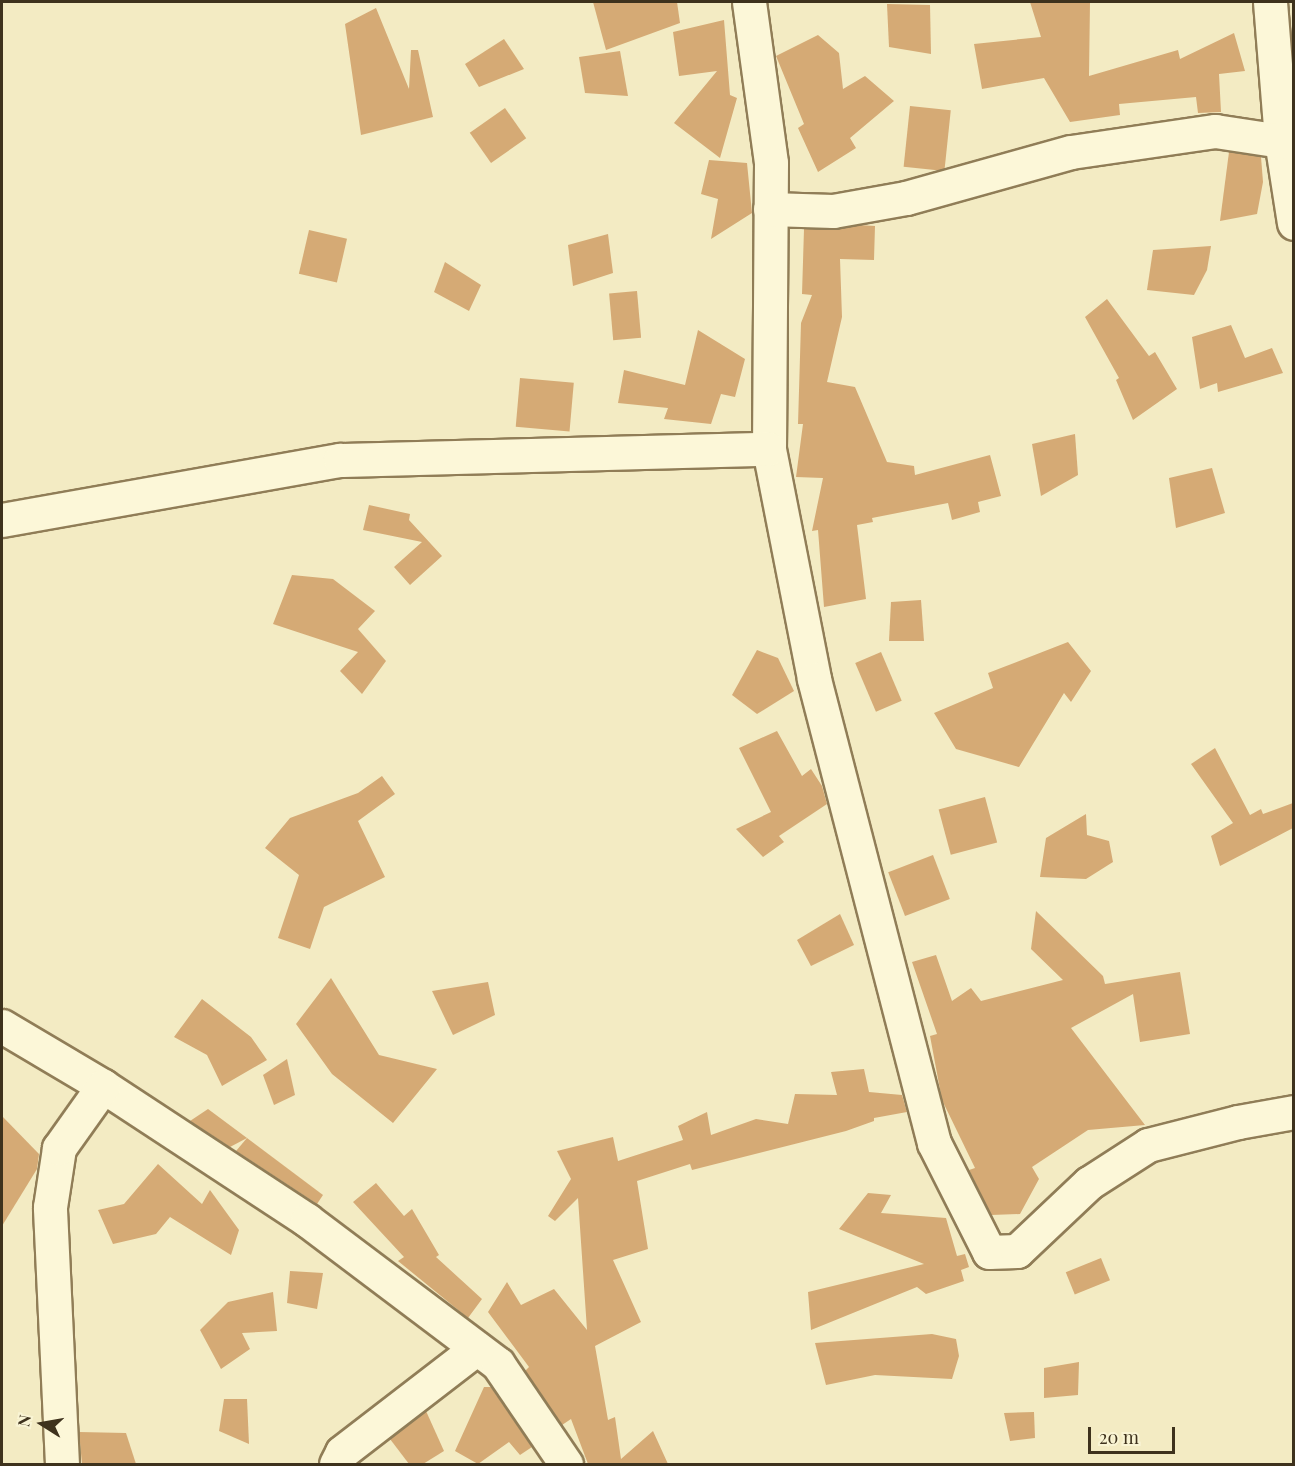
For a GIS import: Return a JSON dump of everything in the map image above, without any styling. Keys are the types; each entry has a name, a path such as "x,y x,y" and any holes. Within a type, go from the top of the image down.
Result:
{"street":[{"path":"749,2 771,163 769,449 814,679 934,1143 989,1252 1017,1251 1089,1183 1148,1145 1238,1122 1293,1113"},
{"path":"1270,2 1287,141 1293,223"},
{"path":"770,209 844,209 906,198 1071,152 1215,131 1287,141"},
{"path":"2,520 340,460 769,449"},
{"path":"2,1026 103,1086 306,1220 498,1364 566,1464"},
{"path":"62,1464 50,1207 59,1148 103,1086"},
{"path":"336,1464 342,1452 477,1348"}],"building":[{"path":"593,2 677,2 680,23 606,50"},
{"path":"1030,2 1090,2 1089,76 1178,50 1180,59 1234,33 1245,71 1219,74 1221,112 1198,113 1196,97 1119,104 1120,115 1070,122 1044,78 982,89 974,44 1041,37"},
{"path":"887,4 930,5 931,54 889,47"},
{"path":"376,8 409,89 411,50 418,50 433,117 361,135 345,24"},
{"path":"724,20 730,95 737,98 720,158 674,123 717,71 679,76 673,32"},
{"path":"818,35 839,53 843,89 865,76 894,101 850,138 856,148 818,172 798,128 804,124 776,56"},
{"path":"504,39 524,69 479,87 465,64"},
{"path":"620,51 628,96 585,93 579,57"},
{"path":"910,106 951,110 944,171 904,167"},
{"path":"505,108 526,138 491,163 470,133"},
{"path":"1229,152 1261,157 1263,182 1257,214 1220,221"},
{"path":"709,160 747,163 752,213 711,239 718,199 701,194"},
{"path":"875,226 874,260 840,259 842,317 827,382 855,387 887,462 914,466 915,475 990,455 1001,496 978,502 980,512 952,520 948,503 872,518 873,522 857,525 866,599 824,607 818,530 812,531 823,478 796,477 803,424 798,424 801,323 812,295 802,294 804,229"},
{"path":"309,230 347,239 337,283 299,274"},
{"path":"608,234 613,273 573,286 568,245"},
{"path":"1211,246 1207,270 1194,295 1147,290 1153,250"},
{"path":"445,262 481,285 469,311 434,292"},
{"path":"637,291 641,338 613,340 609,293"},
{"path":"1107,299 1149,356 1155,352 1177,389 1133,420 1116,380 1119,378 1085,317"},
{"path":"1231,325 1245,358 1272,348 1283,373 1218,392 1217,383 1200,389 1192,337"},
{"path":"698,330 745,359 735,397 721,394 711,424 664,419 668,408 618,403 624,370 685,385"},
{"path":"520,378 574,383 570,432 516,427"},
{"path":"1075,434 1078,475 1041,496 1032,444"},
{"path":"1212,468 1225,513 1176,528 1169,478"},
{"path":"369,505 410,514 409,520 442,556 410,585 394,567 422,542 363,530"},
{"path":"292,575 333,579 375,611 358,629 386,661 362,694 340,671 358,652 273,624"},
{"path":"921,600 924,641 889,641 891,602"},
{"path":"1068,642 1091,671 1071,702 1064,693 1019,767 956,749 934,713 993,688 988,673"},
{"path":"757,650 778,658 794,691 757,714 732,695"},
{"path":"881,652 902,701 876,712 855,663"},
{"path":"777,731 802,776 811,769 822,786 827,804 779,836 784,842 763,857 736,829 771,812 739,748"},
{"path":"1215,748 1250,815 1261,809 1263,814 1293,803 1293,828 1220,866 1211,836 1233,823 1191,764"},
{"path":"382,776 395,794 358,821 385,877 324,907 310,949 278,938 299,875 265,848 290,818 358,793"},
{"path":"985,797 997,842 951,855 939,809"},
{"path":"1086,814 1087,835 1109,841 1113,862 1086,879 1040,877 1046,838"},
{"path":"933,855 950,899 905,916 888,872"},
{"path":"1036,911 1103,976 1105,984 1180,972 1190,1034 1140,1042 1133,994 1071,1028 1145,1125 1088,1130 1032,1167 1039,1179 1020,1214 991,1215 969,1170 975,1168 942,1100 930,1036 937,1034 912,962 936,955 952,1001 971,988 981,1001 1063,980 1031,949"},
{"path":"840,914 854,945 811,966 797,940"},
{"path":"331,978 379,1055 437,1069 393,1123 332,1074 296,1024"},
{"path":"488,982 495,1015 453,1035 432,991"},
{"path":"202,999 251,1037 267,1060 222,1086 207,1055 174,1037"},
{"path":"287,1059 295,1095 274,1105 263,1075"},
{"path":"864,1069 869,1092 902,1095 907,1112 874,1118 874,1121 846,1131 692,1170 690,1164 637,1181 648,1249 613,1260 641,1322 595,1346 608,1420 615,1417 621,1459 653,1431 668,1464 588,1464 571,1419 562,1425 525,1371 529,1367 488,1312 507,1282 521,1305 554,1289 587,1330 578,1198 555,1221 548,1216 571,1179 557,1151 613,1137 618,1161 683,1140 678,1126 707,1112 711,1135 756,1119 788,1124 795,1094 837,1095 831,1072"},
{"path":"208,1109 247,1138 230,1147 190,1121"},
{"path":"2,1116 39,1154 37,1169 2,1226"},
{"path":"247,1138 323,1195 317,1204 236,1151"},
{"path":"158,1164 202,1204 210,1190 239,1230 231,1255 170,1217 156,1234 113,1244 98,1210 124,1204"},
{"path":"376,1183 404,1216 412,1209 439,1255 436,1257 482,1299 468,1318 398,1261 404,1257 353,1202"},
{"path":"868,1193 891,1195 881,1213 946,1218 957,1256 965,1254 969,1267 961,1270 964,1281 926,1294 917,1287 811,1330 808,1292 924,1264 839,1229"},
{"path":"1101,1258 1110,1280 1075,1294 1066,1272"},
{"path":"290,1271 323,1273 317,1309 287,1303"},
{"path":"273,1292 277,1331 242,1333 250,1349 221,1369 200,1330 228,1302"},
{"path":"932,1334 956,1339 959,1356 952,1379 875,1375 826,1385 815,1343"},
{"path":"1079,1362 1078,1395 1044,1398 1044,1368"},
{"path":"484,1387 491,1387 532,1447 520,1455 509,1442 478,1464 455,1451"},
{"path":"224,1399 247,1399 249,1444 219,1431"},
{"path":"426,1411 444,1451 423,1464 409,1464 390,1439"},
{"path":"1034,1412 1035,1438 1010,1441 1004,1413"},
{"path":"79,1432 126,1433 136,1464 82,1464"}]}
